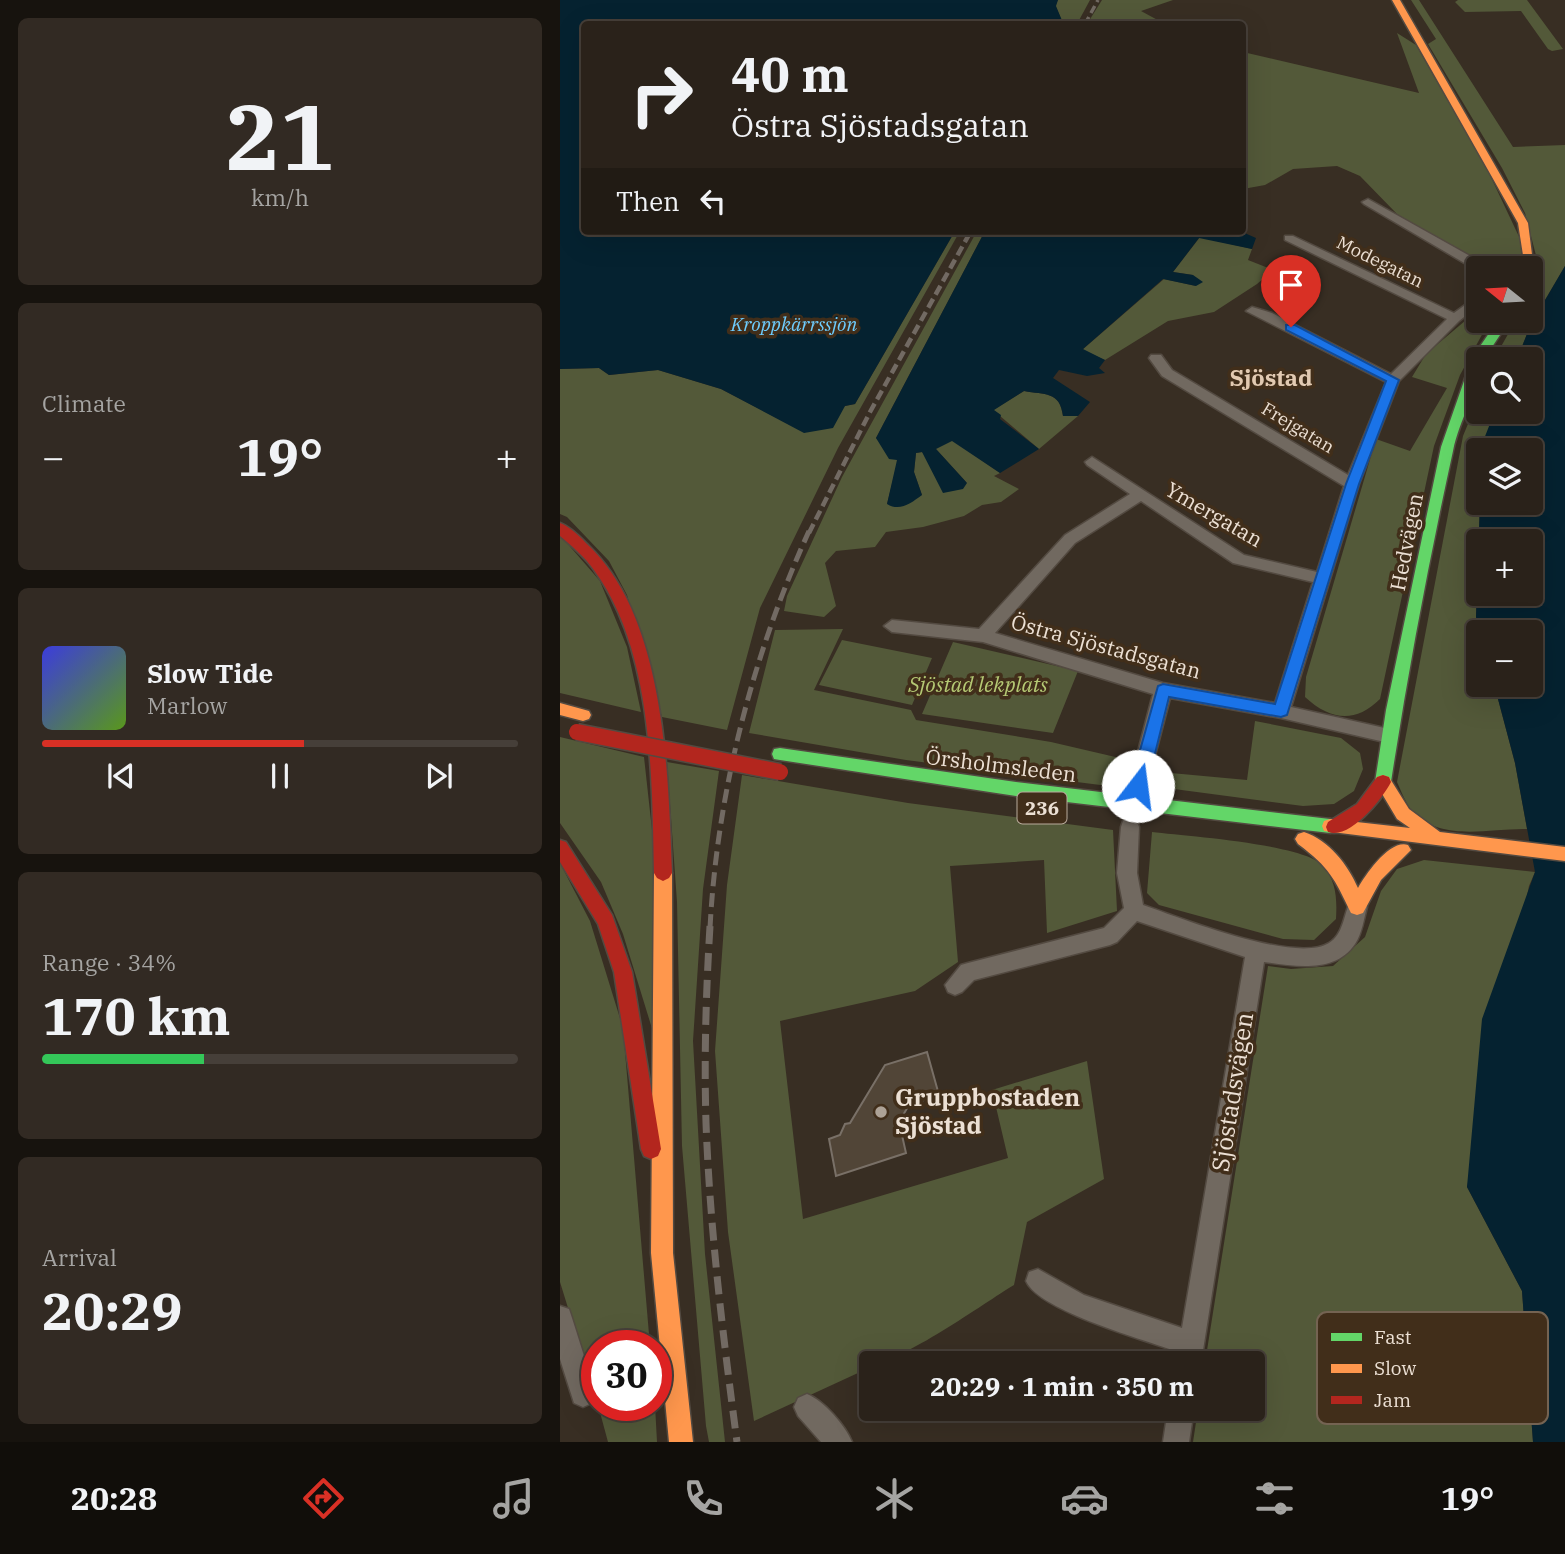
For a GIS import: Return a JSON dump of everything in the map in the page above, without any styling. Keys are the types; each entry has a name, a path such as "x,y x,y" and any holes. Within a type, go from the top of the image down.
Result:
{"street":[{"path":"1396,0 1523,223 1528,256"},
{"path":"1368,202 1466,259"},
{"name":"Modegatan","path":"1289,238 1455,318"},
{"path":"1281,711 1352,484 1393,380 1466,309"},
{"path":"1252,311 1268,316 1393,380"},
{"name":"Hedvägen","path":"1383,782 1389,736 1447,447 1478,358 1495,333"},
{"name":"Frejgatan","path":"1156,358 1167,373 1352,484"},
{"name":"Ymergatan","path":"1092,463 1240,559 1324,579"},
{"path":"983,636 1070,539 1140,495"},
{"path":"560,528 573,538 605,574 631,631 645,684 655,749 664,864 666,1044 662,1228 666,1305 681,1442"},
{"name":"Östra Sjöstadsgatan","path":"891,626 983,636 1163,690 1281,711 1389,736"},
{"path":"1138,786 1163,690"},
{"path":"560,709 589,716"},
{"path":"631,726 717,743"},
{"path":"560,728 786,773"},
{"name":"Örsholmsleden","path":"774,753 920,777 1436,839 1565,870"},
{"path":"1334,827 1351,819 1373,801 1383,782"},
{"path":"1383,782 1403,814 1436,839"},
{"name":"Örsholmsleden","path":"1001,803 1402,850 1565,854"},
{"path":"1130,827 1127,873 1134,911"},
{"path":"1304,839 1335,860 1349,880 1357,907"},
{"path":"560,847 606,921 623,972 662,1228"},
{"path":"1134,911 1256,951 1292,958 1323,956 1335,951 1348,938 1368,882 1381,865 1402,850"},
{"path":"955,985 968,972 1110,936 1134,911"},
{"name":"Sjöstadsvägen","path":"1190,1351 1256,951"},
{"path":"1038,1281 1077,1305 1183,1351"},
{"path":"560,1318 581,1387"},
{"path":"807,1407 839,1442"},
{"path":"1176,1442 1179,1421"}],"green space":[{"path":"1058,0 1090,0 1079,21 1062,21 1055,5"},
{"path":"1102,0 1173,0 1141,11 1159,21 1089,21"},
{"path":"1411,0 1419,0 1513,147 1565,145 1565,266 1544,302 1544,256 1536,256 1525,213 1502,168 1428,44 1436,39"},
{"path":"1527,0 1563,49 1548,49 1521,11 1465,12 1455,2"},
{"path":"1397,33 1416,45 1488,171 1522,243 1521,256 1468,256 1397,214 1360,176 1337,166 1293,169 1265,185 1246,188 1246,53 1419,93"},
{"path":"953,235 958,235 838,448 760,608 727,730 662,717 627,595 609,561 567,517 560,514 560,369 599,368 609,375 658,370 721,389 804,432 845,406 855,404"},
{"path":"975,235 983,235 876,438 898,460 887,504 922,495 914,472 916,453 922,452 967,483 935,448 952,440 1000,473 994,476 1019,489 1001,502 982,505 964,516 923,527 886,532 875,547 836,551 825,563 836,606 824,617 784,611 787,596 842,477"},
{"path":"1200,237 1252,249 1248,260 1273,270 1257,284 1214,312 1168,321 1105,360 1082,350 1164,279 1196,286 1193,275 1173,272"},
{"path":"1466,320 1466,333 1483,333 1475,347 1466,347 1466,364 1434,446 1380,699 1371,707 1352,715 1333,714 1314,705 1305,697 1306,677 1376,439 1410,451 1447,388 1412,377 1426,354"},
{"path":"1509,333 1527,333 1522,347 1501,347"},
{"path":"1024,391 1055,398 1063,416 1078,416 1039,449 993,410"},
{"path":"1468,424 1491,424 1486,438 1466,438 1466,515 1480,515 1479,529 1466,529 1466,606 1476,606 1477,620 1466,620 1466,697 1497,697 1515,763 1527,829 1466,832 1438,827 1424,821 1412,811 1397,782 1463,436"},
{"path":"560,535 600,581 627,647 641,712 560,693"},
{"path":"843,629 814,690 911,710 916,720 1051,742 1124,759 1116,787 906,760 749,733 775,630"},
{"path":"842,640 932,658 912,705 819,685"},
{"name":"Sjöstad lekplats","path":"953,642 1078,671 1053,733 922,714"},
{"path":"1255,721 1341,738 1360,753 1363,769 1354,791 1334,804 1303,806 1159,787 1160,772 1247,780"},
{"path":"560,737 644,757 653,839 654,1035 623,934 601,882 560,823"},
{"path":"667,762 719,771 703,889 693,1041 705,1254 725,1442 709,1442 706,1426 682,1146 677,902"},
{"path":"742,775 908,803 1113,830 1117,911 1047,933 1044,860 950,866 958,962 915,991 780,1021 803,1219 1008,1158 992,1090 1087,1061 1104,1179 1027,1222 1014,1285 943,1331 906,1351 859,1351 859,1373 754,1421 728,1232 715,1051 727,885"},
{"path":"1152,832 1267,846 1309,857 1321,864 1333,883 1336,919 1314,940 1283,939 1159,905 1147,893"},
{"path":"1424,860 1535,872 1529,886 1467,1187 1522,1291 1524,1312 1317,1312 1317,1424 1532,1424 1533,1442 1193,1442 1196,1421 1265,1421 1265,1351 1207,1351 1268,966 1291,969 1333,966 1365,937 1381,891 1397,869"},
{"path":"560,863 590,921 623,1028 649,1330 581,1330 581,1350 560,1282"},
{"path":"602,1421 656,1421 657,1442 608,1442"}],"water":[{"name":"Kroppkärrssjön","path":"560,0 1058,0 1056,6 1062,21 581,21 581,235 953,235 855,404 845,406 833,428 804,433 721,389 658,370 609,375 599,368 560,369"},
{"path":"1246,234 1256,238 1252,249 1199,238 1173,272 1193,275 1203,282 1196,286 1163,279 1083,349 1105,360 1099,368 1105,373 1087,376 1059,370 1053,378 1090,402 1078,416 1063,416 1055,398 1024,391 994,410 1001,415 1000,419 1039,449 1000,473 952,441 936,449 967,483 963,489 943,493 922,452 916,453 914,472 922,495 905,505 892,506 887,504 897,460 889,459 876,438 983,235"},
{"path":"1565,266 1565,1442 1533,1442 1532,1424 1548,1424 1548,1312 1524,1312 1522,1291 1467,1187 1482,1019 1535,872 1515,763 1497,697 1543,697 1543,620 1477,620 1476,617 1476,606 1543,606 1543,529 1479,529 1480,515 1543,515 1543,438 1484,438 1490,424 1543,424 1543,347 1522,347 1527,333 1544,332 1544,302"}],"building":[{"name":"Gruppbostaden Sjöstad","path":"927,1052 939,1095 909,1105 899,1122 906,1153 836,1176 829,1139 840,1135 845,1124 850,1123 885,1065"}],"railway":[{"path":"1087,21 1098,0"},
{"path":"809,533 870,412 969,235"},
{"path":"710,928 721,826 741,725 771,626 809,531"},
{"path":"710,926 705,1049 708,1163 718,1283 737,1442"}],"traffic: fast":[{"path":"1383,782 1394,710 1447,447 1478,358 1495,333"},
{"path":"780,754 1016,789 1330,826"}],"traffic: slow":[{"path":"1396,0 1523,223 1528,256"},
{"path":"560,709 583,715"},
{"path":"1383,782 1403,814 1434,837"},
{"path":"1330,826 1565,854"},
{"path":"1304,839 1338,868 1357,907"},
{"path":"1357,907 1375,875 1402,850"},
{"path":"663,873 662,1253 681,1442"}],"traffic: jam":[{"path":"560,528 588,553 602,570 621,602 635,638 645,676 657,757 663,873"},
{"path":"577,732 780,772"},
{"path":"1334,827 1363,809 1383,782"},
{"path":"560,847 606,921 623,972 651,1149"}],"place":[{"name":"Gruppbostaden Sjöstad","path":"881,1112"}],"district":[{"name":"Sjöstad","path":"1271,378"}],"route":[{"path":"1138,786 1163,690 1281,711 1352,484 1393,380 1291,327"}]}
